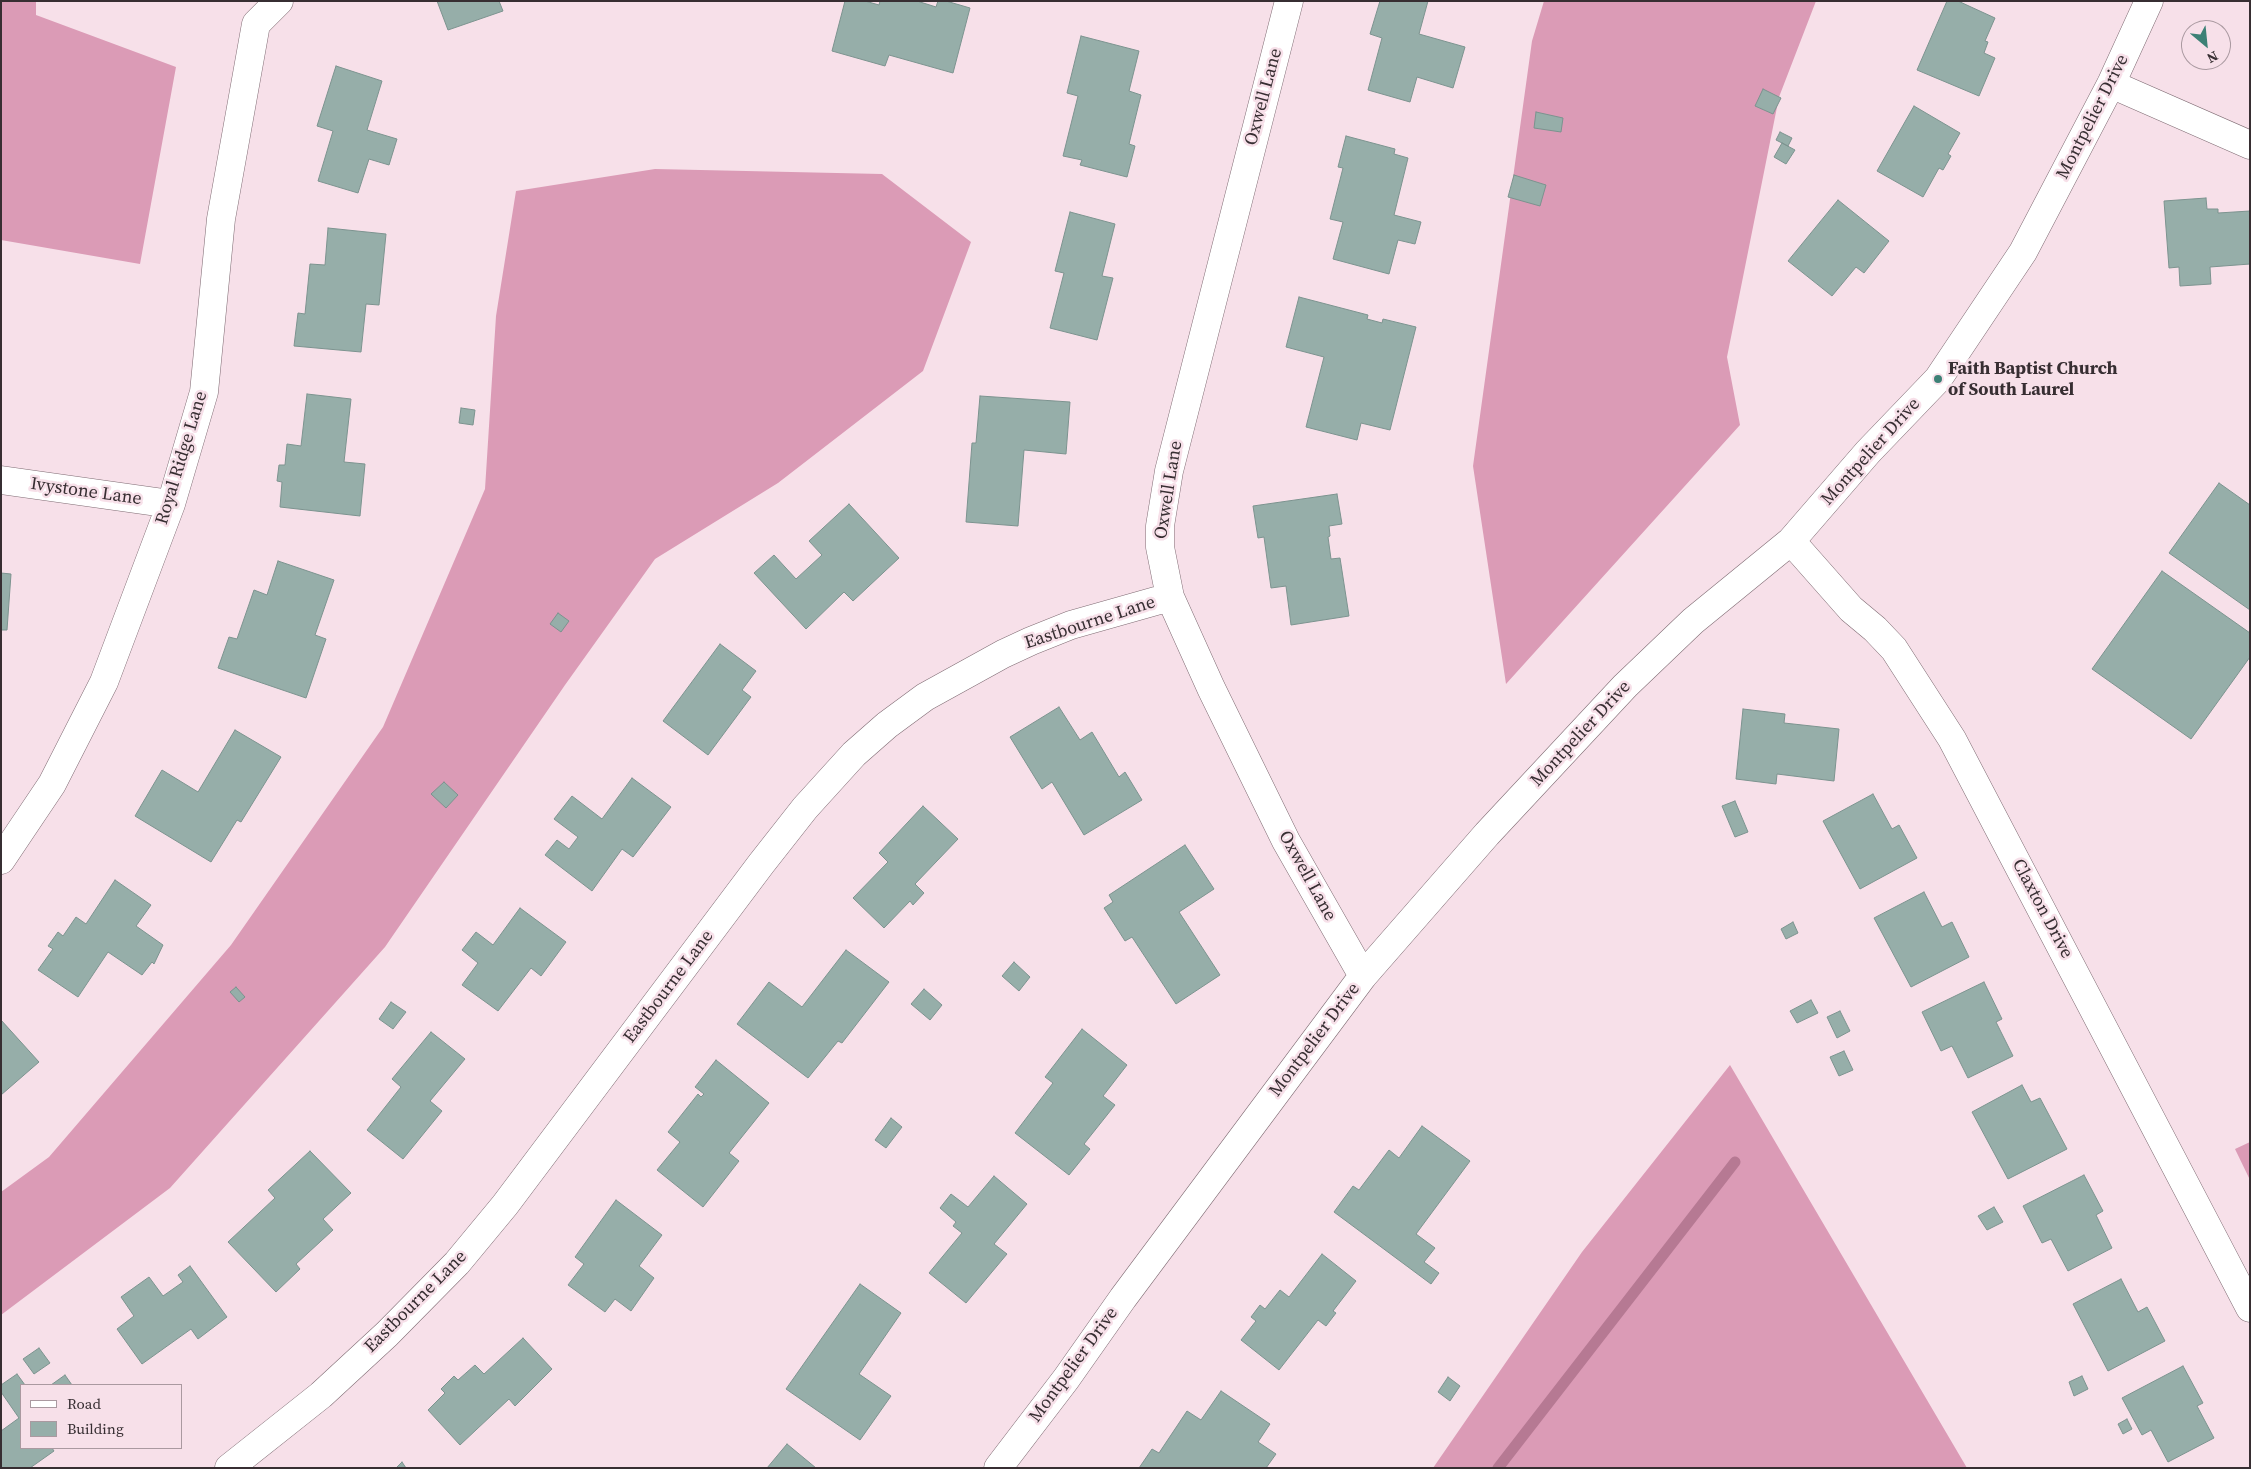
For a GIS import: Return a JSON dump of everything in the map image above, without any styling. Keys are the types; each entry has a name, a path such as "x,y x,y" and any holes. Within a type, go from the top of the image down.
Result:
{"street":[{"name":"Royal Ridge Lane","path":"1,860 52,784 104,682 171,504 204,392 220,219 256,24 279,1"},
{"name":"Montpelier Drive","path":"998,1468 1066,1379 1129,1290 1363,976 1487,834 1625,686 1694,621 1792,541 1868,452 1938,379 2023,252 2111,84 2149,1"},
{"name":"Oxwell Lane","path":"1284,2 1169,470 1160,526 1160,547 1170,597 1211,688 1286,841 1363,976"},
{"path":"2111,84 2250,145"},
{"name":"Ivystone Lane","path":"1,480 171,504"},
{"name":"Claxton Drive","path":"1792,541 1851,609 1875,629 1894,649 1952,739 2250,1308"},
{"name":"Eastbourne Lane","path":"229,1468 321,1395 387,1334 457,1263 505,1206 760,864 804,808 854,754 887,725 926,697 1031,640 1071,625 1170,597"}],"shaded area":[{"path":"1,1 36,1 36,15 176,67 140,264 1,240"},
{"path":"1544,1 1816,1 1779,97 1727,357 1740,425 1506,684 1473,466 1532,41"},
{"path":"655,169 882,174 971,242 923,371 778,483 655,559 565,685 385,947 170,1188 1,1315 1,1192 49,1157 231,945 383,727 485,489 496,316 516,191"},
{"path":"1730,1065 1967,1468 1433,1468 1582,1252"},
{"path":"2250,1142 2250,1180 2235,1149"}],"building":[{"path":"437,1 499,1 503,11 448,30"},
{"path":"845,1 865,1 879,5 880,1 917,1 936,7 938,1 946,1 970,8 953,73 889,55 885,66 832,51"},
{"path":"1380,1 1428,1 1419,34 1465,47 1453,88 1417,77 1410,102 1368,90 1382,38 1370,34"},
{"path":"1947,1 1958,1 1995,18 1985,41 1988,42 1984,53 1995,58 1979,96 1917,70"},
{"path":"1081,36 1139,51 1129,91 1141,95 1129,144 1135,146 1127,177 1080,165 1082,160 1063,156 1078,96 1067,93"},
{"path":"336,66 382,81 367,130 397,139 389,165 369,159 358,193 318,181 333,131 317,126"},
{"path":"1763,89 1781,98 1773,114 1755,106"},
{"path":"1914,106 1960,133 1948,154 1951,156 1943,170 1939,168 1923,197 1877,171"},
{"path":"1536,112 1563,118 1561,132 1534,128"},
{"path":"1780,132 1792,138 1788,146 1776,140"},
{"path":"1346,136 1395,149 1394,154 1408,158 1394,215 1421,222 1415,244 1398,240 1389,274 1333,259 1343,222 1330,219 1343,168 1338,167"},
{"path":"1782,143 1795,150 1786,164 1774,157"},
{"path":"1514,175 1546,185 1540,206 1508,197"},
{"path":"2206,198 2207,209 2218,209 2218,213 2250,211 2250,264 2210,267 2211,284 2180,286 2179,267 2169,268 2164,201"},
{"path":"1838,200 1889,241 1864,273 1856,267 1832,296 1788,261"},
{"path":"1070,212 1115,224 1102,276 1113,278 1097,340 1050,328 1064,273 1055,271"},
{"path":"328,228 386,234 379,305 366,304 361,352 294,346 298,313 305,314 310,264 325,265"},
{"path":"1299,297 1368,315 1367,319 1382,323 1383,319 1416,327 1390,430 1361,423 1357,440 1306,427 1324,357 1286,347"},
{"path":"307,394 351,399 344,462 365,464 360,516 280,507 282,482 277,481 279,465 285,465 287,444 301,446"},
{"path":"980,396 1070,402 1066,454 1024,450 1018,526 966,522 972,443 976,443"},
{"path":"461,408 475,410 473,425 459,423"},
{"path":"2219,483 2250,505 2250,610 2169,553"},
{"path":"1337,494 1342,524 1329,526 1330,536 1328,537 1331,559 1340,558 1349,616 1291,625 1286,586 1271,588 1264,537 1258,538 1253,506"},
{"path":"849,504 899,558 853,601 844,592 806,629 754,573 774,555 796,579 822,555 809,541"},
{"path":"278,561 334,580 315,635 326,639 306,698 218,668 229,637 237,639 254,590 267,595"},
{"path":"2162,571 2250,633 2250,657 2191,739 2092,669"},
{"path":"1,573 11,574 7,630 1,630"},
{"path":"558,613 569,621 561,632 550,624"},
{"path":"720,644 756,671 742,690 751,697 708,755 663,721"},
{"path":"1059,707 1080,740 1092,732 1119,777 1125,772 1142,800 1084,835 1052,782 1042,789 1010,737"},
{"path":"1743,709 1785,714 1784,723 1839,729 1834,781 1777,774 1776,784 1736,779"},
{"path":"235,730 281,757 241,822 237,820 211,862 135,816 162,770 198,792"},
{"path":"632,778 671,807 633,857 622,849 592,891 545,855 557,840 569,849 578,837 554,819 572,796 602,819"},
{"path":"444,782 458,795 446,808 431,794"},
{"path":"1873,794 1892,829 1899,825 1917,858 1860,889 1823,821"},
{"path":"1735,801 1748,832 1735,837 1722,806"},
{"path":"923,806 958,839 915,884 924,893 913,905 910,901 884,928 853,898 888,862 879,853"},
{"path":"1185,845 1214,889 1179,912 1220,975 1176,1004 1132,937 1125,941 1104,908 1113,902 1109,895"},
{"path":"115,880 151,905 136,926 163,945 154,964 152,962 142,975 108,952 78,997 38,970 53,949 48,946 58,932 63,936 76,917 86,924"},
{"path":"1924,892 1942,927 1952,922 1969,957 1911,987 1874,918"},
{"path":"520,908 566,942 541,976 531,968 498,1011 462,985 478,963 462,950 476,932 493,945"},
{"path":"1793,922 1798,933 1786,939 1781,929"},
{"path":"846,950 889,982 842,1043 838,1041 808,1078 737,1024 769,982 802,1007"},
{"path":"1014,962 1030,977 1019,991 1002,976"},
{"path":"1984,982 2002,1019 1996,1022 2013,1056 1968,1078 1952,1046 1941,1051 1922,1012"},
{"path":"236,987 245,997 239,1002 230,992"},
{"path":"924,989 942,1005 930,1020 911,1004"},
{"path":"1811,1000 1818,1013 1797,1023 1790,1011"},
{"path":"391,1002 406,1012 393,1029 379,1019"},
{"path":"1840,1011 1850,1031 1837,1038 1827,1017"},
{"path":"1,1020 39,1062 1,1095"},
{"path":"1082,1029 1127,1065 1103,1096 1115,1105 1084,1144 1090,1149 1069,1175 1015,1133 1053,1083 1045,1077"},
{"path":"431,1032 465,1059 430,1101 442,1111 403,1159 367,1130 401,1087 392,1079"},
{"path":"1844,1051 1853,1070 1839,1076 1830,1057"},
{"path":"716,1060 769,1103 729,1153 739,1161 703,1207 657,1170 680,1142 668,1132 698,1094 701,1097 704,1094 695,1087"},
{"path":"2022,1085 2031,1102 2040,1098 2067,1149 2008,1179 1972,1112"},
{"path":"891,1118 902,1127 886,1148 875,1140"},
{"path":"1422,1126 1470,1161 1416,1234 1435,1248 1424,1262 1439,1273 1431,1284 1334,1212 1353,1186 1359,1190 1389,1150 1399,1158"},
{"path":"310,1151 351,1193 323,1219 333,1230 296,1264 300,1269 276,1292 228,1242 275,1198 268,1190"},
{"path":"2084,1175 2103,1211 2096,1215 2112,1248 2068,1271 2051,1239 2042,1243 2023,1206"},
{"path":"994,1176 1027,1204 994,1244 1007,1254 966,1303 929,1273 962,1233 953,1226 956,1222 940,1208 951,1194 968,1207"},
{"path":"616,1200 662,1235 639,1266 654,1278 631,1311 615,1299 605,1312 568,1285 584,1264 575,1257"},
{"path":"1994,1207 2003,1222 1987,1230 1978,1216"},
{"path":"1322,1254 1356,1281 1333,1311 1336,1313 1326,1326 1318,1320 1279,1370 1241,1340 1256,1321 1251,1317 1260,1305 1265,1309 1280,1290 1289,1297"},
{"path":"190,1266 227,1317 198,1339 191,1329 142,1364 117,1329 134,1316 121,1297 149,1277 163,1296 183,1282 178,1275"},
{"path":"2121,1279 2138,1312 2147,1307 2165,1341 2108,1371 2073,1304"},
{"path":"860,1284 901,1313 859,1374 891,1396 860,1440 786,1389"},
{"path":"523,1338 552,1369 515,1406 509,1399 460,1445 428,1410 445,1393 441,1389 454,1376 458,1380 475,1365 484,1374"},
{"path":"39,1348 50,1363 34,1374 23,1359"},
{"path":"2183,1366 2203,1403 2197,1406 2214,1438 2168,1462 2151,1430 2142,1435 2122,1398"},
{"path":"17,1374 24,1384 20,1384 20,1449 53,1449 54,1451 30,1468 1,1468 1,1431 19,1418 1,1392 1,1385"},
{"path":"65,1375 71,1384 52,1384"},
{"path":"2082,1376 2088,1389 2074,1396 2069,1382"},
{"path":"1448,1377 1460,1386 1450,1401 1438,1392"},
{"path":"1221,1391 1270,1424 1258,1442 1276,1454 1266,1468 1139,1468 1152,1449 1159,1453 1187,1411 1201,1420"},
{"path":"2127,1419 2132,1429 2123,1434 2118,1424"},
{"path":"787,1444 816,1468 767,1468"},
{"path":"402,1462 406,1468 396,1468"}],"waterway":[{"path":"1498,1468 1735,1162"}],"place":[{"name":"Faith Baptist Church of South Laurel","path":"1938,379"}]}
